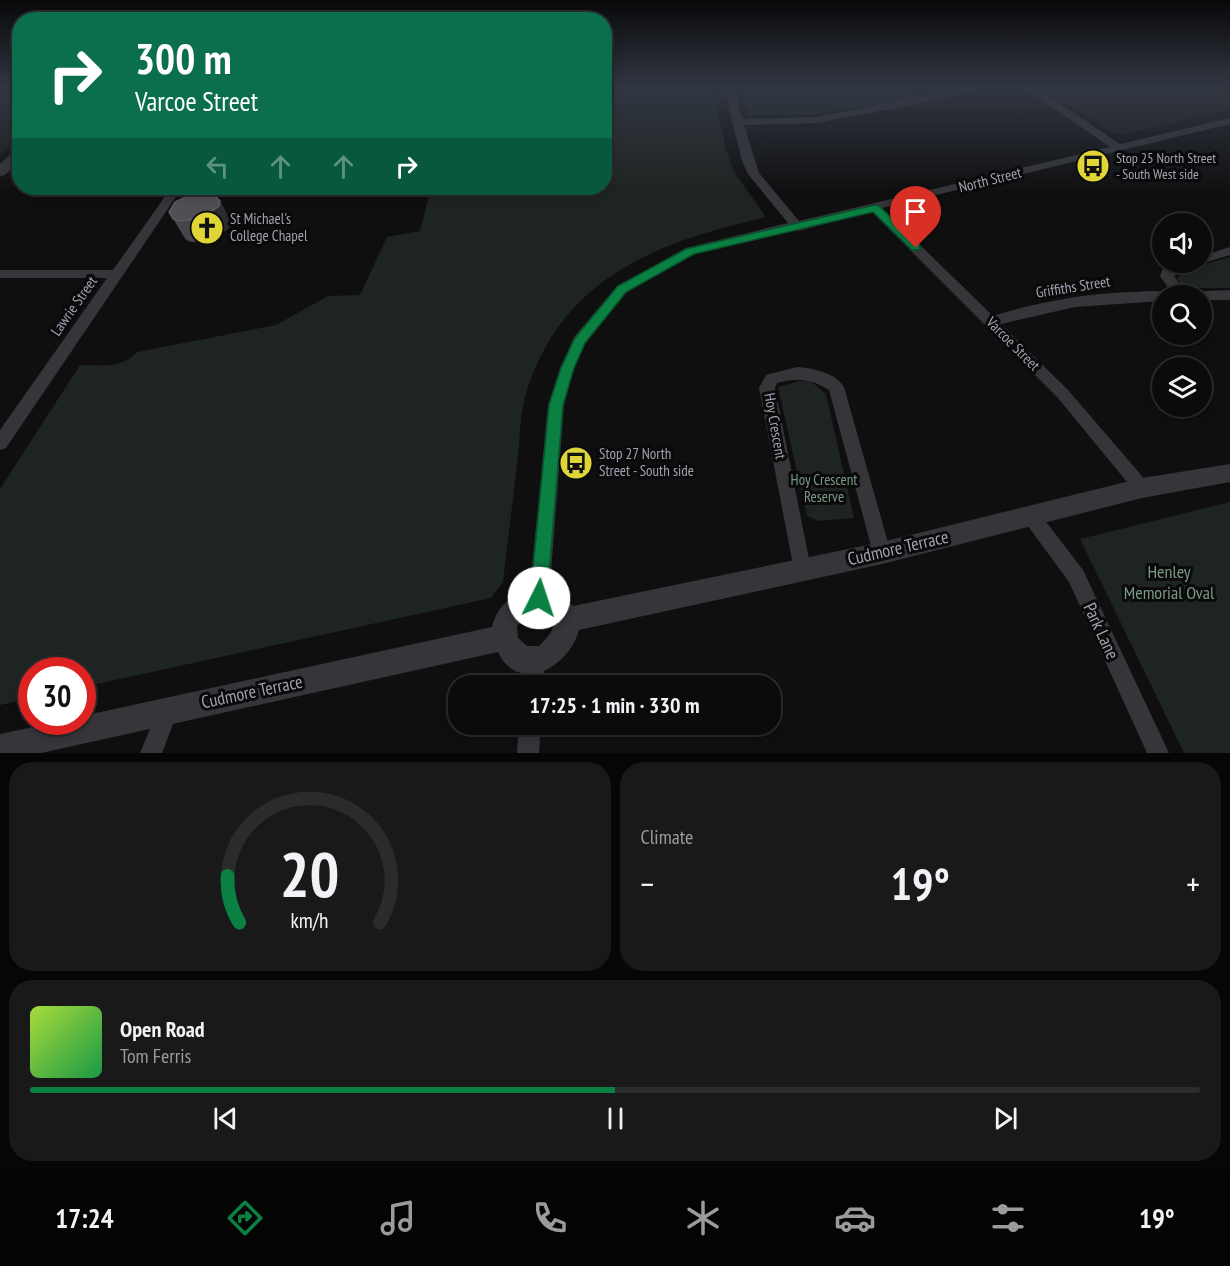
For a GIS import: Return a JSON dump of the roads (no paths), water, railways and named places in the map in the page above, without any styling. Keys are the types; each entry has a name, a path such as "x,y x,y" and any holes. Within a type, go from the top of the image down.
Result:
{"street":[{"path":"737,122 754,174 798,226"},
{"path":"1080,122 1119,148"},
{"name":"North Street","path":"539,598 556,405 567,368 579,341 622,289 690,251 1225,122"},
{"path":"0,172 12,161"},
{"name":"Lawrie Street","path":"0,443 171,195"},
{"name":"Varcoe Street","path":"875,208 1063,394 1142,488"},
{"path":"1212,257 1230,251"},
{"path":"0,274 116,274"},
{"path":"1212,295 1230,295"},
{"name":"Griffiths Street","path":"991,322 1063,302 1119,296 1152,296"},
{"name":"Hoy Crescent","path":"802,569 767,388 771,380 786,375 803,372 818,375 836,387 882,553"},
{"name":"Cudmore Terrace","path":"566,620 882,553 1142,488 1230,473"},
{"name":"Park Lane","path":"1031,516 1076,576 1158,753"},
{"path":"539,598 557,605 566,620 566,635 559,648 547,657 534,673 522,659 513,653 505,637 505,625 513,610 524,601 539,598"},
{"name":"Cudmore Terrace","path":"0,747 505,637"},
{"path":"151,753 167,711"},
{"path":"528,753 529,735"}],"place":[{"name":"Stop 25 North Street - South West side","path":"1093,166"},
{"name":"St Michael's College Chapel","path":"207,228"},
{"name":"Stop 27 North Street - South side","path":"576,463"}],"park label":[{"name":"Hoy Crescent Reserve","path":"824,488"},
{"name":"Henley Memorial Oval","path":"1169,582"}]}
